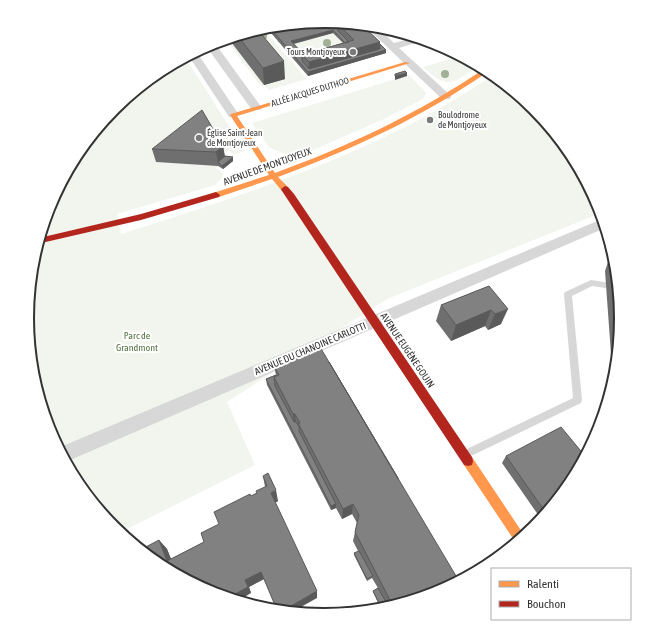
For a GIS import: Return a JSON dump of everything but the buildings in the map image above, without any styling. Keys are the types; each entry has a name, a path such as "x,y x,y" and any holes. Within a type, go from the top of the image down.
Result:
{"street":[{"path":"377,33 407,63 446,97"},
{"path":"392,47 412,42"},
{"path":"214,50 256,108"},
{"path":"195,58 274,177"},
{"name":"ALLÉE JACQUES DUTHOO","path":"233,115 407,63"},
{"name":"AVENUE DE MONTJOYEUX","path":"44,240 129,221 274,177 349,146 414,114 446,97 480,74"},
{"name":"AVENUE EUGÈNE GOUIN","path":"274,177 291,196 517,534"},
{"name":"AVENUE DU CHANOINE CARLOTTI","path":"67,453 598,225"}],"lane":[{"path":"470,452 578,400 568,294 591,283 612,286"}],"green space":[{"path":"333,33 347,48 305,60 291,44"},
{"path":"267,34 307,79 269,90 264,85 261,86 229,44"},
{"path":"391,36 403,39 395,39"},
{"path":"452,58 473,70 456,80 445,82 432,75 423,67"},
{"name":"Parc de Grandmont","path":"188,62 244,150 238,154 234,154 229,150 222,153 156,162 218,166 216,168 223,173 222,178 215,185 117,214 121,234 266,186 360,149 450,103 487,79 529,113 554,141 575,173 594,216 387,299 227,402 255,465 125,530 93,495 82,479 63,446 49,411 39,375 34,337 34,299 43,243 63,190 72,173 93,141 118,113 162,77"},
{"path":"409,75 426,93 423,99 384,119 304,154 288,155 270,148 252,123"}],"traffic: slow":[{"path":"285,189 274,177 233,115 407,63"},
{"path":"216,195 301,166 357,143 438,102 480,74"},
{"path":"468,461 517,534"}],"traffic: jam":[{"path":"285,189 468,461"},
{"path":"44,240 141,217 216,195"}],"place":[{"name":"Tours Montjoyeux","path":"353,52"},
{"name":"Boulodrome de Montjoyeux","path":"430,120"},
{"name":"Église Saint-Jean de Montjoyeux","path":"199,138"}]}
